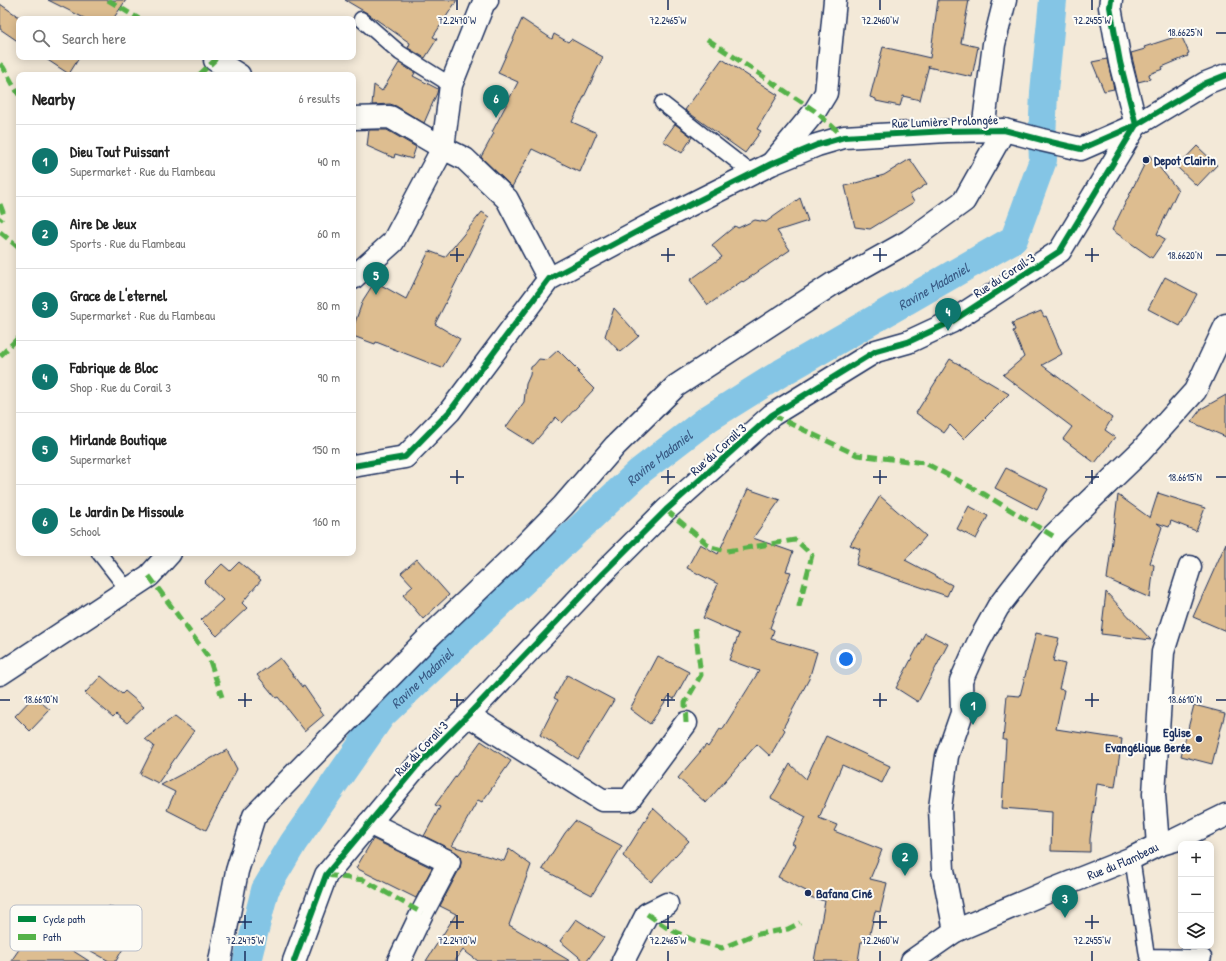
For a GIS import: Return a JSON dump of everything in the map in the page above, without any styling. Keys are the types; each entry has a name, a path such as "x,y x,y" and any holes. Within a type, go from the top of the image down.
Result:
{"street":[{"path":"356,275 393,242 443,148 451,85 484,2 487,0"},
{"path":"762,169 815,111 826,93 835,0"},
{"path":"220,961 237,871 254,816 425,641 563,506 615,446 676,386 834,283 909,241 964,201 993,130 994,44 1005,0"},
{"path":"1111,0 1110,7 1120,62 1136,125"},
{"path":"215,60 234,72"},
{"name":"Rue du Corail 3","path":"294,961 326,875 416,767 661,515 772,416 876,351 908,342 951,322 1060,251 1136,125 1206,83 1226,76"},
{"path":"356,118 390,117 465,159 507,199 549,279 450,411 405,457 356,465"},
{"name":"Rue Lumière Prolongée","path":"549,279 646,227 762,169 817,145 844,137 993,130 1081,149 1136,125"},
{"path":"955,931 942,870 940,808 947,756 962,713 961,681 972,656 998,607 1053,536 1141,451 1195,392 1226,325"},
{"path":"3,671 149,576 167,556"},
{"path":"1158,845 1154,794 1163,652 1190,567"},
{"path":"468,715 602,800 629,800 686,723"},
{"name":"Rue du Flambeau","path":"912,961 955,931 1132,858 1158,845 1175,840 1226,815"},
{"path":"369,823 449,862 399,961"},
{"path":"623,961 647,914 667,904"}],"lane":[{"path":"361,18 400,53 451,85"},
{"path":"662,103 762,169"},
{"path":"101,556 127,589"},
{"path":"1132,858 1147,956 1204,957"}],"building":[{"path":"48,0 126,0 115,16 80,16"},
{"path":"345,0 457,0 433,37 437,39 425,58 408,48 410,43 367,13"},
{"path":"938,0 969,0 961,43 978,47 972,77 928,67 920,100 903,96 900,106 876,101 876,99 870,97 883,47 930,58"},
{"path":"0,4 18,16 16,16 16,40 0,29"},
{"path":"522,19 552,39 554,34 568,42 571,39 603,57 572,122 597,133 580,172 532,149 512,187 481,157 518,82 498,73"},
{"path":"1181,35 1189,53 1187,54 1188,56 1162,67 1163,69 1149,74 1150,79 1138,82 1131,53 1145,49 1144,47"},
{"path":"722,59 778,95 757,129 761,131 745,153 685,110"},
{"path":"1107,59 1114,89 1104,91 1092,62"},
{"path":"48,60 78,60 70,72 66,72"},
{"path":"399,63 415,73 413,76 438,89 424,123 396,106 390,104 372,105 374,85 382,91"},
{"path":"675,124 692,137 682,153 663,141"},
{"path":"369,130 387,130 416,147 412,159 395,154 394,158 367,146"},
{"path":"1197,146 1217,165 1197,186 1177,167"},
{"path":"1149,155 1178,190 1157,234 1165,239 1152,258 1112,230"},
{"path":"910,159 927,184 910,195 914,202 870,229 855,227 845,186 884,175"},
{"path":"800,198 808,221 777,231 790,250 708,305 690,280 722,257 712,245 735,226 738,228 755,220 766,222"},
{"path":"482,212 489,217 435,324 460,339 442,368 376,342 375,344 356,337 356,320 363,300 372,286 378,289 381,285 406,299 429,251 445,257"},
{"path":"1165,277 1197,294 1180,326 1148,309"},
{"path":"614,308 639,336 620,352 605,336"},
{"path":"1041,311 1044,317 1046,316 1062,354 1042,365 1112,418 1105,430 1115,437 1095,463 1063,439 1072,427 1003,375 1024,357 1013,331 1015,330 1012,323"},
{"path":"558,350 594,389 562,423 556,417 533,444 506,427 524,402 526,384 530,375 531,367 539,359 547,360"},
{"path":"950,359 1009,394 964,439 950,425 944,433 916,413"},
{"path":"1226,395 1226,437 1191,422 1201,409"},
{"path":"1006,468 1048,489 1037,510 995,488"},
{"path":"748,489 780,500 753,538 793,552 786,571 791,572 770,628 774,630 771,639 817,652 809,679 783,728 785,730 770,756 757,744 706,803 678,778 706,745 708,747 720,729 722,730 759,671 729,660 739,634 703,618 718,584 687,568 700,544 718,554"},
{"path":"1158,493 1205,508 1196,531 1171,521 1169,527 1157,523 1162,527 1150,563 1154,565 1150,598 1107,579 1118,495 1150,518"},
{"path":"880,496 926,536 905,560 952,585 947,596 856,565 860,549 850,545"},
{"path":"969,506 988,516 976,539 957,529"},
{"path":"1226,543 1226,631 1193,617"},
{"path":"417,559 449,595 423,619 403,595 413,586 401,573"},
{"path":"239,562 261,580 242,603 247,608 217,636 201,620 223,600 204,582 222,564 230,571"},
{"path":"1106,592 1151,640 1101,634"},
{"path":"925,633 948,644 918,702 896,688"},
{"path":"1036,633 1059,638 1053,661 1065,664 1059,689 1064,690 1056,729 1122,739 1115,787 1097,784 1090,839 1090,852 1051,851 1052,812 1002,808 1006,740 1003,740 1007,695 1020,696"},
{"path":"658,656 689,672 674,699 669,696 650,724 630,709"},
{"path":"280,658 302,687 304,686 324,715 305,731 278,697 276,698 257,675"},
{"path":"567,675 614,700 578,759 540,735 558,700 554,698"},
{"path":"101,676 122,694 125,691 144,707 127,723 116,714 113,717 85,693"},
{"path":"34,696 50,710 30,731 15,716"},
{"path":"1194,705 1225,713 1212,764 1181,756"},
{"path":"175,716 194,731 158,783 140,774 154,746 145,739"},
{"path":"826,736 890,766 882,783 842,765 819,818 837,825 834,831 882,850 870,879 887,883 880,912 875,911 868,942 861,942 858,961 814,961 825,901 809,897 810,893 778,877 795,845 792,843 806,817 771,798 790,764 806,779"},
{"path":"481,741 511,761 482,802 478,800 452,846 504,861 509,849 531,865 509,925 570,961 478,961 463,950 455,961 426,961 456,914 440,906 460,868 461,862 460,855 424,836 440,807 435,805"},
{"path":"227,750 237,769 206,830 167,810 175,792 161,785"},
{"path":"653,808 689,841 651,882 623,856"},
{"path":"575,821 622,846 592,895 542,869 565,833"},
{"path":"373,839 432,868 416,898 356,868"},
{"path":"576,919 604,937 587,961 584,961 560,941"},
{"path":"18,951 73,951 89,961 11,961"},
{"path":"91,951 122,951 116,961 109,961"}],"waterway":[{"name":"Ravine Madaniel","path":"247,961 265,890 293,843 382,715 640,471 709,418 781,373 1014,239 1043,160 1042,140 1044,92 1053,0"}],"marked path":[{"path":"108,0 134,16"},
{"path":"707,39 815,111 844,137"},
{"path":"202,72 215,60"},
{"path":"0,64 16,90"},
{"path":"0,204 4,215 0,220"},
{"path":"0,232 16,245"},
{"path":"0,356 16,340"},
{"path":"772,415 857,455 925,463 984,494 1053,536"},
{"path":"666,510 711,547 727,551 795,540 799,543 812,555 798,610"},
{"path":"149,576 209,658 222,697"},
{"path":"686,723 685,703 701,675 695,628"},
{"path":"326,875 364,880 422,913"},
{"path":"647,914 669,929 693,940 722,948 753,935 788,929 800,923"}],"cycle path":[{"path":"356,465 405,457 450,411 549,279 646,227 771,164 817,145 844,137 947,131 1004,130 1081,149 1136,125 1120,62 1110,7 1111,0"},
{"path":"294,961 326,875 416,767 468,715 603,573 666,510 772,415 876,351 908,342 951,322 1060,251 1136,125 1206,83 1226,75"}],"place":[{"name":"Le Jardin De Missoule","path":"496,118"},
{"name":"Depot Clairin","path":"1146,160"},
{"name":"Mirlande Boutique","path":"376,295"},
{"name":"Fabrique de Bloc","path":"948,331"},
{"name":"Dieu Tout Puissant","path":"973,725"},
{"name":"Eglise Evangélique Berée","path":"1199,739"},
{"name":"Aire De Jeux","path":"905,876"},
{"name":"Bafana Ciné","path":"808,893"},
{"name":"Grace de L'eternel","path":"1065,918"}]}
